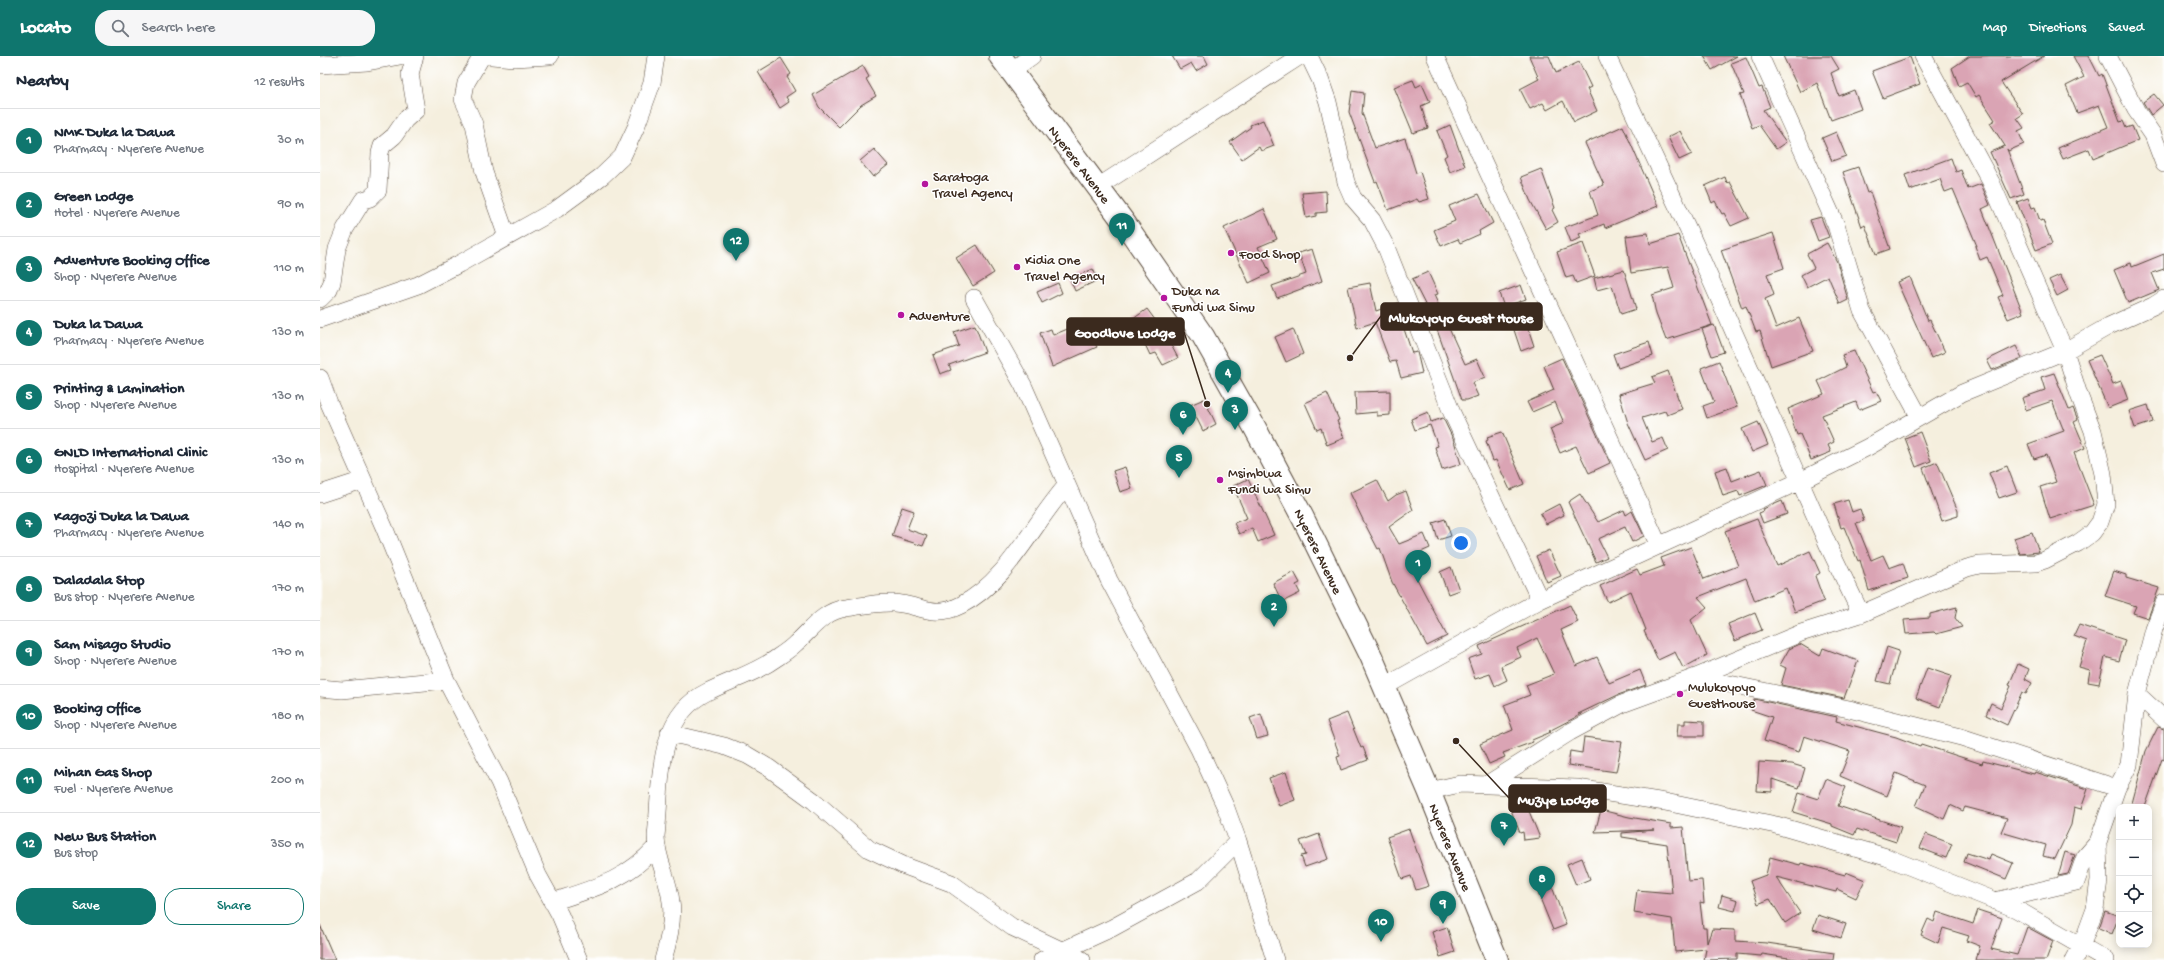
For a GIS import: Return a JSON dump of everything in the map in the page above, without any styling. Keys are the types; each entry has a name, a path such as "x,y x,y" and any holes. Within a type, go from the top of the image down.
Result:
{"main road":[{"name":"Nyerere Avenue","path":"1006,63 1098,187 1203,336 1232,386 1303,518 1370,656 1429,791 1497,960"}],"street":[{"path":"320,65 367,62 400,56"},
{"path":"320,299 329,290 332,282 337,249 345,229 363,200 376,194 378,190 380,153 382,146 394,136 405,120 416,110 410,74 416,56"},
{"path":"482,56 466,83 463,99 474,124 484,172 507,237"},
{"path":"492,56 514,58 550,56"},
{"path":"320,319 418,285 478,254 557,210 602,176 622,157 636,127 652,83 656,56"},
{"path":"1006,63 1032,56"},
{"path":"1098,187 1300,56"},
{"path":"1309,56 1320,79 1328,102 1346,182 1353,198 1372,220 1386,247 1452,412 1540,600"},
{"path":"1435,56 1659,546"},
{"path":"1607,56 1694,242 1861,614"},
{"path":"1760,56 1836,225 1862,311 1920,416"},
{"path":"1486,785 1599,715 1622,704 1696,677 1801,633 1861,614 1967,568 2036,563 2045,560 2078,543 2096,528 2106,504 2103,474 2093,431 2065,351 1991,182 1923,56"},
{"path":"2108,56 2136,110 2153,135 2164,163"},
{"path":"974,298 1022,385 1109,580 1200,749 1226,808 1238,841 1275,960"},
{"path":"1384,687 1540,600 1800,481 1868,447 1962,393 2065,351 2109,326 2153,306 2164,299"},
{"path":"320,378 329,403 363,480 446,680 499,782 538,875 560,915 579,960"},
{"path":"320,494 363,480"},
{"path":"663,960 669,934 672,903 656,846 663,758 669,733 682,712 699,696 769,664 794,645 821,618 832,611 892,603 904,604 928,612 942,612 962,605 986,588 1016,554 1039,519 1067,485"},
{"path":"2077,954 2095,909 2098,893 2098,842 2117,788 2129,765 2137,694 2154,629 2164,603"},
{"path":"1696,677 1849,709 1961,737 2117,788"},
{"path":"320,688 342,690 446,680"},
{"path":"2137,694 2164,719"},
{"path":"669,733 724,746 747,755 769,768 814,801 869,849 905,866 951,882 1012,927 1082,960"},
{"path":"1429,791 1460,784 1577,788 1665,802 1776,825 1886,857 2016,909 2046,925 2077,954 2106,960"},
{"path":"1042,960 1112,928 1198,881 1238,841"},
{"path":"1994,901 2053,889 2076,882 2085,856 2098,842"},
{"path":"552,902 602,885 624,875 636,867 656,846"}],"building":[{"path":"1172,56 1204,56 1208,64 1196,71 1191,63 1180,69"},
{"path":"1529,56 1549,56 1556,73 1579,62 1591,87 1587,89 1597,111 1574,122 1563,101 1547,110 1543,103 1530,109 1520,89 1539,79"},
{"path":"1704,56 1737,56 1712,70"},
{"path":"1783,56 1831,56 1839,69 1831,73 1839,96 1854,90 1861,109 1831,120 1817,83 1800,92"},
{"path":"1970,56 2044,56 2001,82 2023,114 2017,118 2024,128 2018,131 2024,144 2008,151 2007,149 2024,194 2011,199 1990,152 2005,146 1990,123 1995,120 1979,95 1976,97 1967,82 1959,86 1952,68"},
{"path":"2073,56 2089,56 2099,76 2102,74 2120,122 2123,121 2126,128 2132,126 2138,140 2093,159 2089,149 2063,159 2058,148 2108,127 2099,105 2077,113 2066,86 2084,77"},
{"path":"1746,57 1759,88 1762,87 1770,107 1763,110 1786,142 1776,149 1759,125 1752,128 1740,95 1744,94 1731,63"},
{"path":"1910,57 1920,84 1883,98 1872,71"},
{"path":"781,58 791,74 787,77 795,91 786,97 789,102 780,108 758,72"},
{"path":"863,66 869,77 866,79 876,96 861,105 839,127 819,107 813,95"},
{"path":"1413,80 1416,87 1422,84 1430,102 1421,106 1428,128 1413,133 1394,87"},
{"path":"1352,91 1364,93 1362,113 1375,148 1405,138 1416,173 1420,172 1429,199 1419,202 1417,199 1388,210 1377,181 1375,182 1349,112"},
{"path":"2154,94 2163,105 2151,115 2143,102"},
{"path":"1263,120 1274,146 1261,151 1259,147 1242,159 1230,142 1251,127 1250,125"},
{"path":"1450,125 1465,166 1450,172 1444,157 1447,155 1437,131"},
{"path":"1623,126 1658,206 1605,228 1604,224 1579,234 1581,238 1571,242 1565,227 1598,215 1590,191 1604,185 1585,143"},
{"path":"1680,131 1692,154 1679,160 1668,137"},
{"path":"1836,132 1846,156 1832,161 1822,138"},
{"path":"874,149 888,165 873,177 860,161"},
{"path":"1951,158 1956,172 1961,170 1968,189 1981,184 1990,205 1982,209 2023,313 2008,319 1998,297 2003,295 1987,257 1980,260 1975,246 1977,246 1953,189 1945,192 1940,179 1910,190 1905,175"},
{"path":"1858,167 1867,193 1870,192 1890,249 1876,254 1865,225 1862,227 1843,172"},
{"path":"1541,169 1555,208 1552,210 1558,222 1546,229 1530,200 1521,177"},
{"path":"1725,177 1727,183 1730,182 1749,218 1731,226 1715,201 1712,203 1705,186"},
{"path":"1326,191 1327,212 1316,213 1316,216 1306,218 1302,193"},
{"path":"1479,194 1493,223 1479,231 1480,234 1460,243 1458,239 1441,246 1434,230 1455,221 1449,206"},
{"path":"2028,198 2032,208 2035,207 2040,221 2043,220 2052,244 2036,250 2017,202"},
{"path":"1264,209 1277,239 1258,247 1270,273 1249,283 1224,228"},
{"path":"1821,217 1829,237 1818,241 1810,220"},
{"path":"1648,233 1650,244 1678,235 1712,325 1666,340 1656,314 1652,295 1674,288 1668,267 1631,273 1626,236"},
{"path":"1773,233 1784,268 1767,274 1774,295 1765,299 1776,328 1799,318 1813,351 1771,366 1760,331 1756,332 1746,306 1742,308 1721,250"},
{"path":"1583,243 1595,276 1576,283 1573,276 1566,278 1557,252"},
{"path":"1827,243 1837,262 1848,300 1840,304 1828,276 1807,287 1801,275 1814,268 1807,254"},
{"path":"977,245 994,273 973,286 956,258"},
{"path":"1312,249 1322,281 1277,298 1272,286 1306,274 1299,253"},
{"path":"2164,254 2164,269 2152,273 2159,290 2128,303 2114,270 2131,263 2132,267"},
{"path":"1093,269 1098,280 1075,291 1070,279"},
{"path":"1624,270 1636,309 1621,314 1612,286 1597,290 1594,278"},
{"path":"1428,272 1438,294 1434,295 1465,364 1477,359 1485,377 1472,383 1478,396 1467,400 1462,400 1435,324 1412,279"},
{"path":"2060,275 2068,290 2057,296 2049,280"},
{"path":"1910,277 1928,321 1930,320 1945,352 1931,358 1897,282"},
{"path":"1058,283 1062,293 1042,303 1037,292"},
{"path":"1370,283 1376,311 1398,303 1403,316 1400,317 1412,353 1417,352 1422,373 1401,378 1396,361 1390,362 1375,322 1357,328 1348,287"},
{"path":"1521,285 1526,299 1504,307 1499,293"},
{"path":"1147,309 1164,332 1178,358 1163,365 1156,353 1150,355 1133,319"},
{"path":"1087,321 1089,325 1099,321 1106,336 1094,341 1097,347 1052,367 1040,333 1051,329 1053,335"},
{"path":"975,325 985,352 949,365 951,370 940,374 933,355 959,346 954,332"},
{"path":"1527,325 1534,346 1521,351 1514,330"},
{"path":"1714,325 1724,352 1712,356 1702,329"},
{"path":"1293,329 1303,354 1286,362 1275,337"},
{"path":"1649,342 1653,356 1618,368 1613,354"},
{"path":"2016,346 2022,358 1992,370 1987,360"},
{"path":"1854,351 1873,392 1876,391 1881,401 1859,410 1856,402 1822,415 1834,442 1828,445 1831,452 1811,460 1800,434 1797,435 1788,409 1824,394 1818,381 1846,367 1842,355"},
{"path":"2100,355 2113,384 2121,381 2128,400 2108,408 2087,360"},
{"path":"1562,358 1610,463 1589,473 1576,446 1560,453 1550,429 1564,423 1555,402 1532,412 1527,402 1554,390 1544,366"},
{"path":"1719,361 1737,407 1707,418 1703,406 1714,402 1701,368"},
{"path":"1668,371 1682,409 1667,415 1665,411 1642,418 1652,442 1663,438 1668,450 1645,460 1628,423 1619,394 1655,383 1652,377"},
{"path":"2054,373 2069,410 2073,408 2078,420 2074,422 2085,448 2074,453 2094,505 2050,519 2040,487 2056,482 2046,455 2034,459 2028,444 2064,431 2052,401 2026,410 2022,398 2045,390 2041,377"},
{"path":"1390,391 1390,415 1377,416 1377,412 1356,414 1355,392"},
{"path":"1327,393 1339,420 1337,421 1344,438 1327,445 1321,428 1317,430 1305,403"},
{"path":"1204,399 1216,424 1203,431 1190,405"},
{"path":"2148,405 2153,422 2135,428 2129,411"},
{"path":"1428,412 1431,422 1443,418 1454,441 1461,464 1442,470 1435,447 1438,446 1430,425 1415,430 1411,419"},
{"path":"1758,422 1768,445 1752,452 1742,429"},
{"path":"1502,432 1524,484 1510,490 1496,460 1493,461 1486,441 1488,440 1487,437"},
{"path":"1920,432 1931,461 1916,467 1905,438"},
{"path":"1937,462 1958,511 1958,516 1942,521 1923,468"},
{"path":"2007,466 2017,492 1999,498 1989,473"},
{"path":"1125,467 1132,488 1120,492 1113,471"},
{"path":"1727,467 1732,481 1761,470 1767,485 1740,496 1738,491 1723,496 1715,471"},
{"path":"1248,479 1274,535 1258,542 1252,528 1239,534 1234,523 1247,518 1233,486"},
{"path":"1377,480 1388,501 1396,495 1406,491 1413,510 1389,527 1399,544 1424,534 1430,548 1414,555 1420,573 1415,575 1447,636 1427,646 1392,582 1380,548 1378,549 1350,493"},
{"path":"1580,494 1598,522 1624,510 1626,515 1632,511 1644,536 1632,542 1625,527 1598,539 1607,557 1596,562 1568,502"},
{"path":"1848,500 1852,512 1860,509 1864,521 1856,523 1871,560 1883,555 1889,568 1903,563 1908,578 1869,591 1860,560 1858,561 1844,527 1841,528 1834,504"},
{"path":"1782,501 1787,514 1763,523 1759,513 1764,511 1763,509"},
{"path":"1559,504 1564,515 1546,524 1540,514"},
{"path":"902,507 914,511 907,529 927,536 923,546 892,536"},
{"path":"1445,519 1451,536 1438,540 1433,523"},
{"path":"1757,519 1777,566 1810,551 1820,573 1815,576 1824,601 1795,612 1786,588 1755,601 1746,578 1698,597 1707,607 1691,620 1707,655 1683,668 1675,652 1658,660 1644,631 1646,630 1631,591 1608,602 1600,586 1637,569 1640,575 1664,566 1661,558 1691,547 1704,579 1738,566 1725,531"},
{"path":"2032,532 2039,552 2020,554 2014,538"},
{"path":"1549,550 1561,576 1547,582 1536,556"},
{"path":"1451,567 1459,590 1448,594 1440,572"},
{"path":"2114,571 2126,575 2126,578 2159,588 2148,618 2133,613 2136,606 2105,596"},
{"path":"1294,572 1300,583 1296,585 1300,593 1282,602 1273,583"},
{"path":"1570,605 1578,622 1561,630 1576,666 1597,657 1609,683 1640,670 1646,685 1618,695 1578,714 1582,714 1549,731 1551,732 1532,740 1533,742 1503,753 1505,757 1489,764 1480,744 1513,730 1504,705 1530,695 1526,685 1554,674 1537,638 1517,648 1521,657 1501,666 1507,680 1495,686 1490,674 1475,679 1468,659 1482,654 1479,646"},
{"path":"1957,607 1955,618 1962,627 1936,634 1934,632 1906,634 1904,620 1930,618 1930,614"},
{"path":"1755,613 1762,630 1735,641 1728,624"},
{"path":"2079,625 2125,640 2119,661 2105,657 2099,684 2088,682 2090,670 2079,667 2087,641 2074,636"},
{"path":"1800,644 1820,656 1823,648 1858,661 1844,698 1781,685 1786,668 1780,665 1789,649"},
{"path":"1887,647 1899,651 1890,684 1877,681"},
{"path":"2018,664 2029,669 2025,679 2032,683 2026,694 2022,692 2007,725 1986,715 1991,703 2001,708 2011,686 2009,685"},
{"path":"1927,668 1951,676 1940,707 1916,698"},
{"path":"1754,699 1837,717 1836,721 1896,737 1920,746 1921,744 1982,764 1983,761 2034,774 2035,772 2088,789 2081,809 2074,807 2071,825 2055,859 2043,856 2046,845 2001,832 2007,818 1965,807 1963,811 1950,805 1944,819 1916,806 1925,785 1896,773 1887,796 1840,776 1850,751 1804,736 1799,752 1764,741 1772,717 1751,710"},
{"path":"1347,713 1361,748 1363,747 1368,760 1341,770 1337,757 1340,756 1327,721"},
{"path":"1261,714 1268,736 1257,739 1250,718"},
{"path":"1685,720 1704,721 1704,736 1677,736 1678,724 1685,724"},
{"path":"2158,727 2164,729 2164,760 2162,759 2146,804 2132,804 2146,751"},
{"path":"1584,737 1622,742 1616,772 1568,765 1570,751 1582,753"},
{"path":"1759,762 1792,764 1805,768 1799,788 1772,779 1772,792 1757,791"},
{"path":"1286,772 1295,800 1279,806 1269,778"},
{"path":"1826,779 1846,787 1838,806 1901,827 1896,842 1857,829 1854,835 1832,826 1832,824 1793,812 1799,793 1818,799"},
{"path":"1524,799 1540,838 1524,840 1523,832 1520,833 1509,805"},
{"path":"1601,810 1629,817 1671,824 1671,828 1683,827 1688,881 1702,880 1704,903 1700,902 1703,928 1706,928 1707,943 1712,929 1735,930 1735,941 1767,943 1834,953 1833,960 1802,960 1762,954 1761,956 1737,954 1737,959 1704,960 1706,949 1675,952 1672,919 1634,913 1637,890 1672,893 1667,844 1622,837 1622,833 1654,830 1595,832"},
{"path":"1409,829 1429,886 1416,890 1411,876 1402,879 1387,837"},
{"path":"1319,834 1328,859 1305,867 1301,856 1306,855 1300,841"},
{"path":"1926,834 1952,844 1946,858 1920,848"},
{"path":"2065,852 2075,855 2068,874 2058,876"},
{"path":"1967,853 1989,860 1991,854 2013,863 2006,879 1964,862"},
{"path":"1770,857 1800,865 1801,863 1845,875 1846,872 1865,880 1856,898 1837,889 1836,892 1776,877 1800,913 1785,923 1770,899 1758,904 1750,881 1766,875"},
{"path":"1582,858 1590,879 1576,885 1567,864"},
{"path":"1546,870 1566,925 1553,930 1531,876"},
{"path":"1722,895 1738,900 1735,911 1719,907"},
{"path":"1978,910 2002,918 1991,949 2017,955 2027,927 2053,941 2046,960 1976,960 1980,946 1967,941 1969,936 1943,928 1938,943 1921,935 1928,919 1934,922 1937,912 1973,924"},
{"path":"2105,911 2116,915 2116,924 2112,934 2099,928"},
{"path":"1818,915 1846,924 1841,938 1813,929"},
{"path":"320,925 335,960 320,960"},
{"path":"1447,927 1455,952 1440,957 1432,932"}],"place":[{"name":"Saratoga Travel Agency","path":"925,184"},
{"name":"Mihan Gas Shop","path":"1122,246"},
{"name":"Food Shop","path":"1231,253"},
{"name":"New Bus Station","path":"736,261"},
{"name":"Kidia One Travel Agency","path":"1017,267"},
{"name":"Duka na Fundi wa Simu","path":"1164,298"},
{"name":"Adventure","path":"901,315"},
{"name":"Mlukoyoyo Guest House","path":"1350,358"},
{"name":"Duka la Dawa","path":"1228,393"},
{"name":"Goodlove Lodge","path":"1207,404"},
{"name":"Adventure Booking Office","path":"1235,430"},
{"name":"GNLD International Clinic","path":"1183,435"},
{"name":"Printing & Lamination","path":"1179,478"},
{"name":"Msimbwa Fundi wa Simu","path":"1220,480"},
{"name":"NMK Duka la Dawa","path":"1418,583"},
{"name":"Green Lodge","path":"1274,627"},
{"name":"Mulukoyoyo Guesthouse","path":"1680,694"},
{"name":"Muzye Lodge","path":"1456,741"},
{"name":"Kagozi Duka la Dawa","path":"1504,846"},
{"name":"Daladala Stop","path":"1542,899"},
{"name":"Sam Misago Studio","path":"1443,924"},
{"name":"Booking Office","path":"1381,942"}]}
